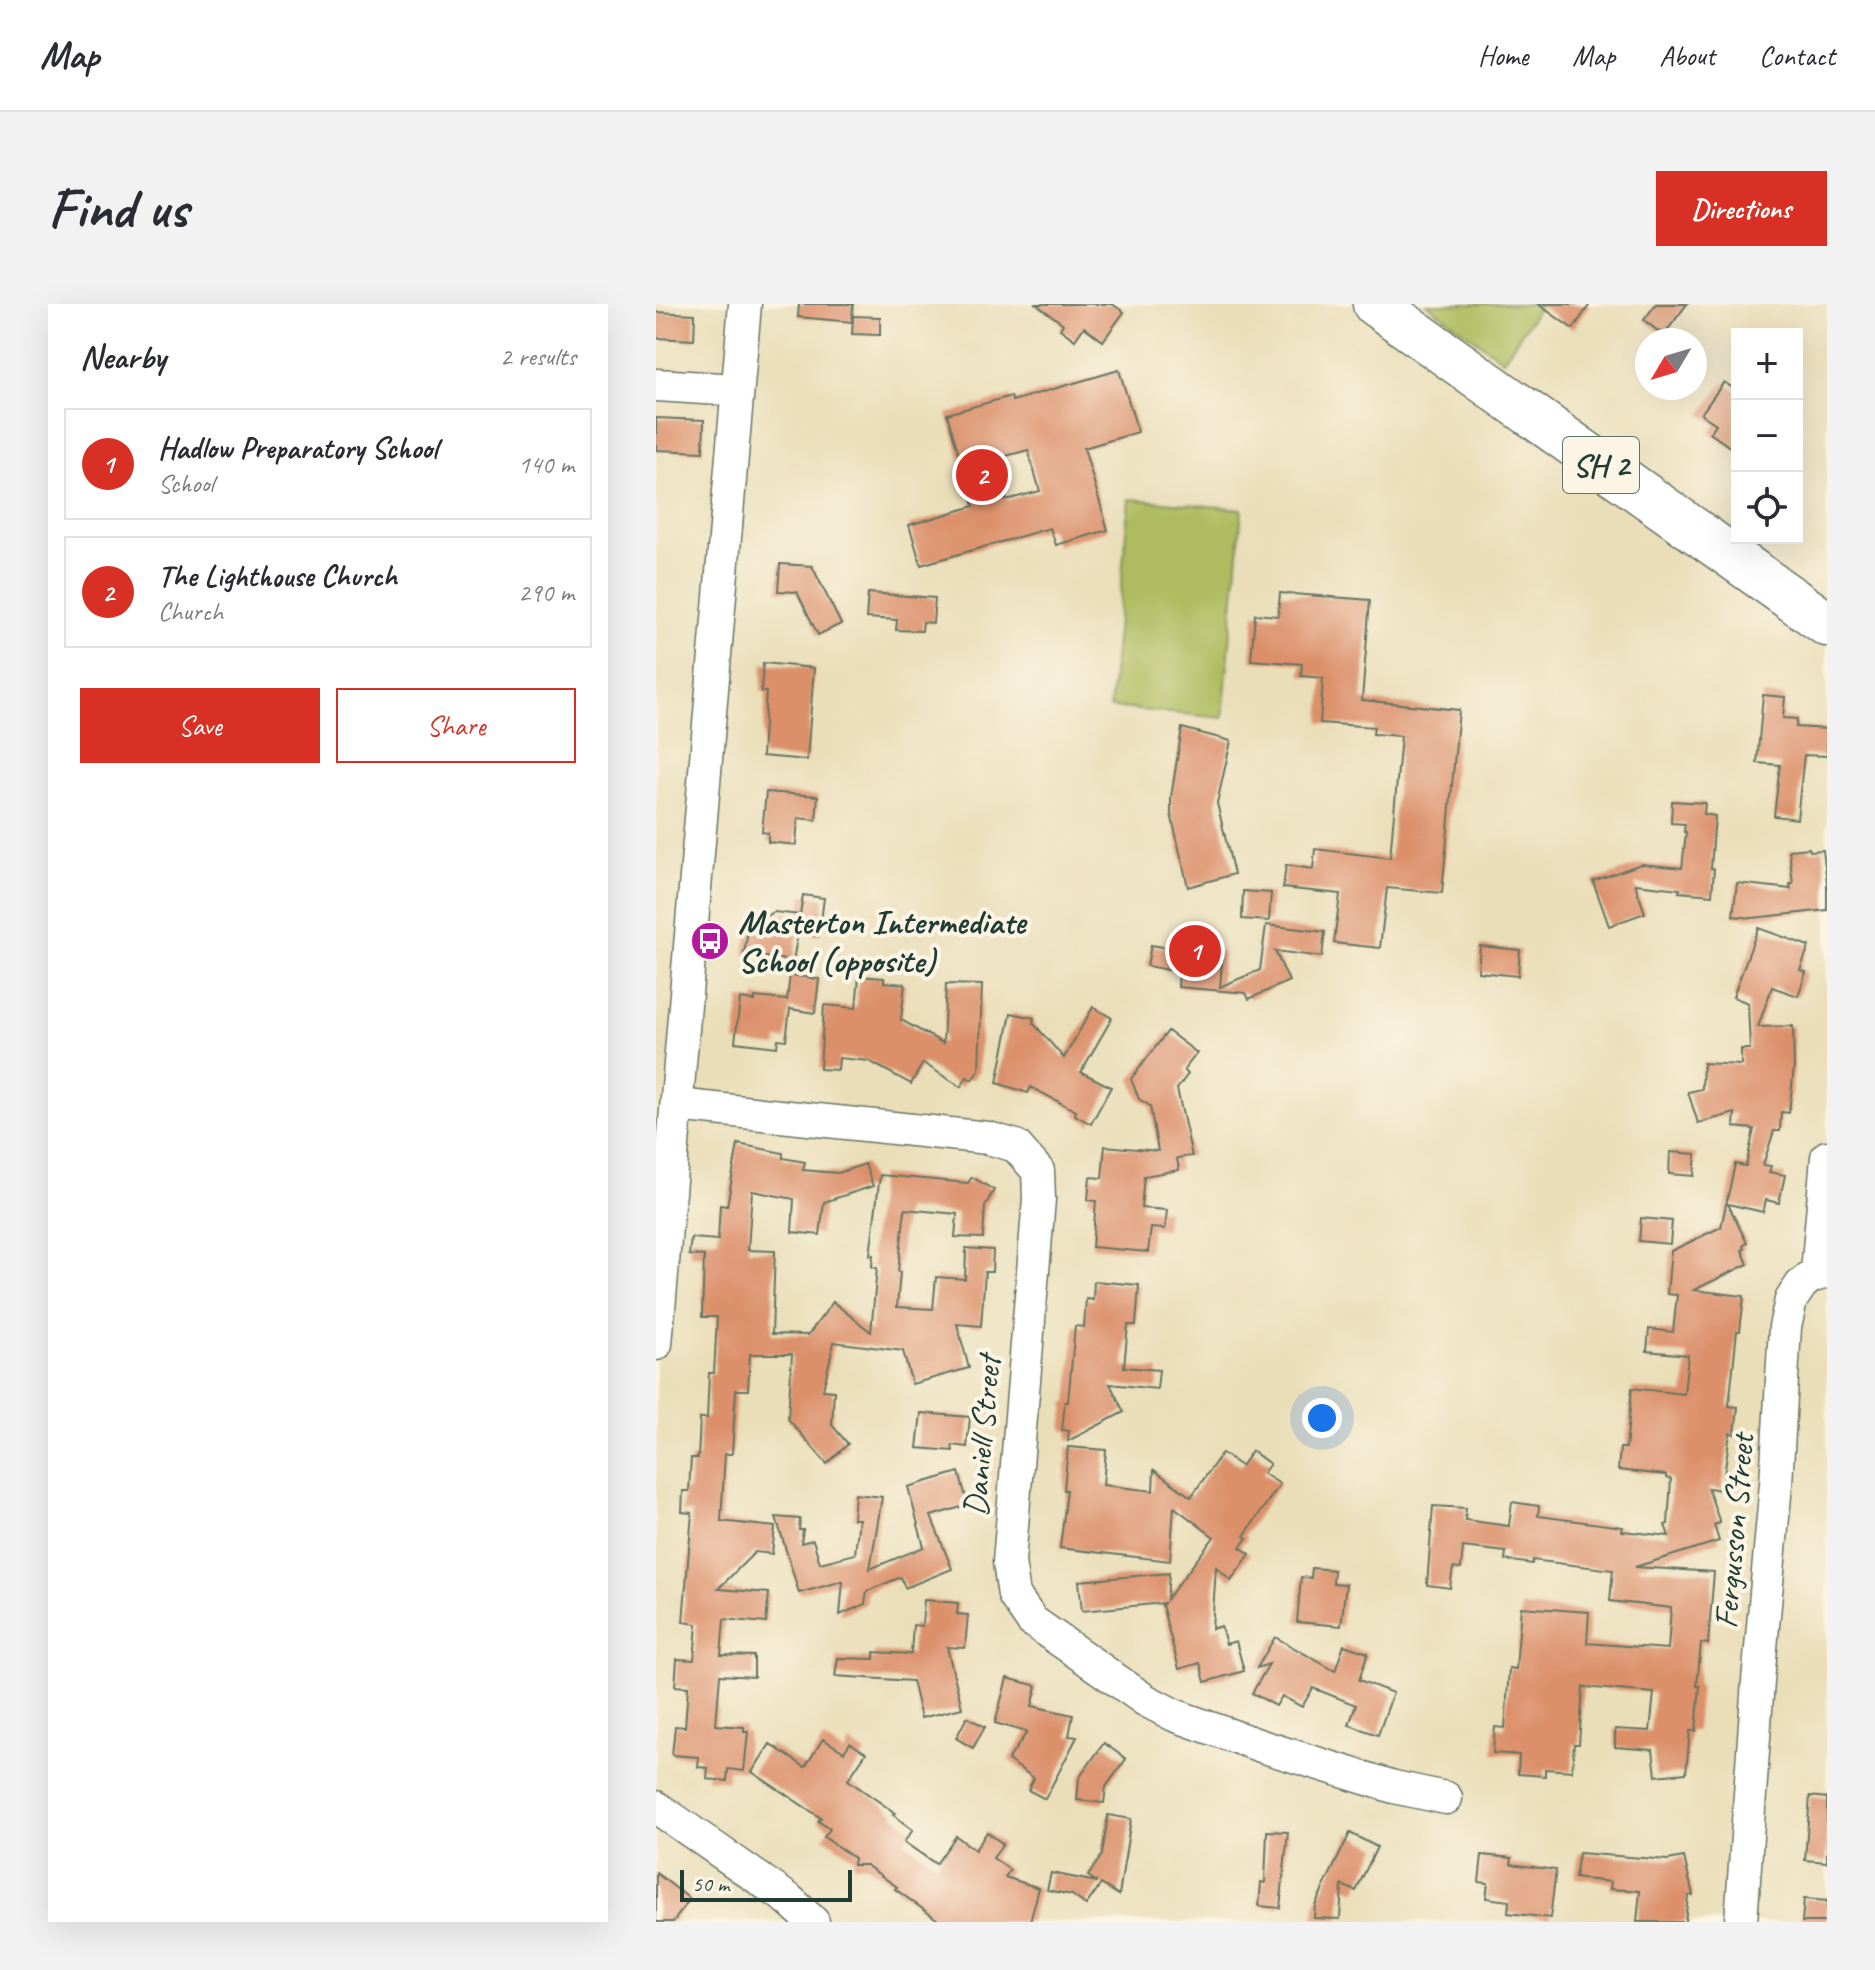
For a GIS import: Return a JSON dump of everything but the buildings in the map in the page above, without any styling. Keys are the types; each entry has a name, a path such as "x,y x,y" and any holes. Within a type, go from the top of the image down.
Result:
{"highway":[{"name":"SH 2","path":"1375,304 1827,624"}],"street":[{"path":"656,1344 745,304"},
{"path":"656,385 737,390"},
{"name":"Daniell Street","path":"677,1105 988,1138 1016,1146 1038,1171 1039,1199 1009,1562 1014,1595 1032,1621 1145,1700 1174,1715 1261,1746 1394,1787 1446,1798"},
{"name":"Fergusson Street","path":"1741,1922 1776,1484 1785,1327 1795,1293 1809,1278 1822,1272 1827,1157"},
{"path":"656,1807 788,1899 813,1922"}],"green space":[{"path":"1427,304 1541,304 1503,360"},
{"path":"1129,499 1242,509 1223,718 1110,707"}],"place":[{"name":"The Lighthouse Church","path":"982,475"},
{"name":"Masterton Intermediate School (opposite)","path":"710,941"},
{"name":"Hadlow Preparatory School","path":"1195,951"}]}
